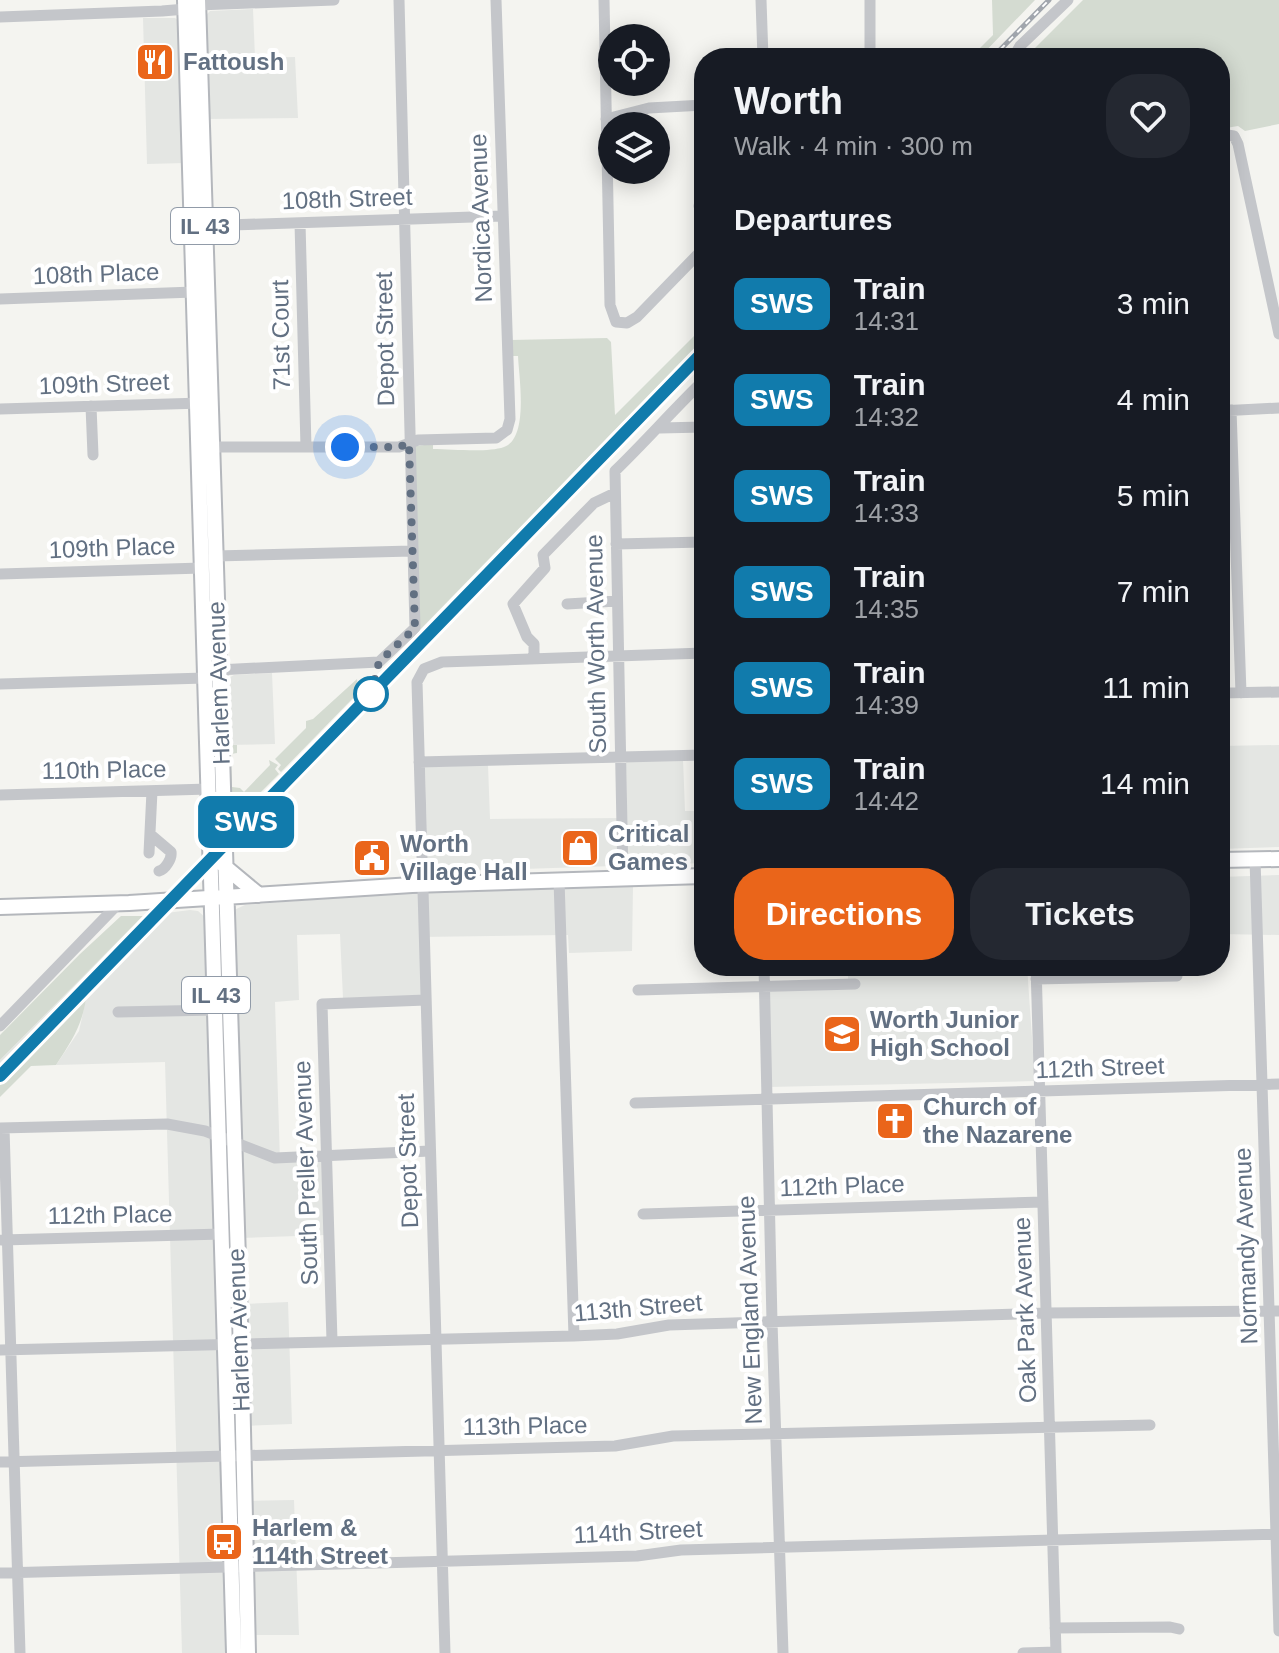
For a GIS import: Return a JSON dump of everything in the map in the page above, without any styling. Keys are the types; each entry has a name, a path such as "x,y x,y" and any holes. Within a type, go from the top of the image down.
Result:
{"main road":[{"name":"Harlem Avenue","path":"192,3 204,403 202,568 224,866 220,897"},
{"name":"Harlem Avenue","path":"199,226 194,292 211,447 215,556 209,789 220,897 226,1139 240,1343 243,1455 234,1653"},
{"path":"1230,860 1279,859"},
{"path":"224,866 259,895"},
{"path":"0,907 423,885 694,876"},
{"name":"Harlem Avenue","path":"226,1139 222,1234 227,1455 248,1653"}],"street":[{"path":"0,17 192,3 334,0"},
{"name":"Depot Street","path":"212,674 379,662 415,628 399,0"},
{"name":"Nordica Avenue","path":"409,443 418,440 496,438 505,433 510,419 496,0"},
{"path":"604,0 606,112"},
{"path":"761,0 763,48"},
{"path":"870,0 870,48"},
{"path":"1019,48 1068,0"},
{"path":"633,112 694,106"},
{"path":"1230,135 1234,136 1238,144 1279,334"},
{"path":"607,184 610,305 616,322 627,323 637,317 694,258"},
{"name":"108th Street","path":"199,226 503,216"},
{"name":"71st Court","path":"300,223 306,447"},
{"name":"108th Place","path":"0,299 194,292"},
{"name":"South Worth Avenue","path":"623,878 615,471 694,389"},
{"name":"109th Street","path":"0,409 204,403"},
{"path":"91,406 93,455"},
{"path":"1230,410 1279,408"},
{"path":"660,428 694,427"},
{"path":"211,447 399,447 409,443"},
{"path":"1230,485 1241,693"},
{"path":"615,493 594,503 543,555 545,568 513,604 527,637 534,644 530,659 694,653"},
{"path":"616,544 694,542"},
{"path":"215,556 412,551"},
{"name":"109th Place","path":"0,574 202,568 215,556"},
{"path":"567,604 617,601"},
{"name":"Depot Street","path":"445,1653 417,682 424,669 442,662 530,659"},
{"path":"0,684 212,674"},
{"path":"1230,693 1279,692"},
{"path":"419,762 694,755"},
{"name":"110th Place","path":"0,795 209,789"},
{"path":"149,853 152,791"},
{"path":"151,835 171,852 165,867 159,871"},
{"name":"Normandy Avenue","path":"1255,859 1275,1311 1279,1631"},
{"path":"559,880 574,1336"},
{"path":"2,1022 119,903"},
{"name":"New England Avenue","path":"764,976 783,1653"},
{"name":"Oak Park Avenue","path":"1036,976 1056,1652"},
{"path":"638,990 855,984"},
{"name":"South Preller Avenue","path":"332,1341 322,1004 426,1000"},
{"path":"118,1012 222,1010"},
{"name":"112th Street","path":"635,1103 1279,1084"},
{"path":"20,1653 14,1461 5,1350 2,1128 167,1124 226,1139 275,1158 430,1151"},
{"name":"112th Place","path":"643,1214 1043,1202"},
{"name":"112th Place","path":"4,1240 222,1234"},
{"name":"113th Street","path":"5,1350 574,1336 617,1334 669,1325 1047,1313 1275,1311"},
{"name":"113th Place","path":"0,1462 615,1446 673,1436 1150,1425"},
{"name":"114th Street","path":"0,1573 637,1556 681,1550 1277,1534"},
{"path":"1055,1628 1179,1629"},
{"path":"1023,1653 1056,1652"}],"shaded area":[{"path":"992,0 1035,0 989,48 980,48 993,35"},
{"path":"1083,0 1279,0 1279,124 1245,131 1238,126 1230,127 1230,48 1035,48"},
{"path":"253,9 255,58 295,57 298,118 206,119 204,17 210,11"},
{"path":"143,18 175,18 179,21 185,163 147,164"},
{"path":"694,336 694,349 410,640 413,452 416,446 433,444 433,449 488,450 504,447 512,441 520,420 521,392 518,356 511,356 511,340 607,338 611,342 615,415"},
{"path":"272,673 275,744 225,745 225,680 234,675"},
{"path":"357,679 358,687 355,690 358,693 281,772 278,769 281,765 275,759 306,728 306,721 313,719"},
{"path":"230,745 237,745 237,753 231,754 232,787 244,792 270,765 269,760 278,765 275,769 279,774 230,827 228,770"},
{"path":"1279,745 1279,847 1230,849 1230,746"},
{"path":"683,759 685,811 694,811 694,863 428,872 425,767 488,765 490,819 627,818 626,760"},
{"path":"1279,875 1279,935 1230,934 1230,877"},
{"path":"633,886 632,951 569,953 568,935 420,937 423,996 343,998 340,934 297,935 299,1000 275,1002 280,1162 324,1160 325,1235 241,1238 231,913 234,910 245,905 405,893"},
{"path":"198,911 207,919 229,1653 182,1653 165,1062 56,1065 79,1031 87,995 0,1082 0,1060 143,916"},
{"path":"121,916 143,916 0,1060 0,1035"},
{"path":"848,976 1028,976 1035,1081 769,1087 767,984 848,982"},
{"path":"87,993 76,1031 56,1065 31,1066 0,1097 0,1082"},
{"path":"288,1302 292,1424 244,1426 242,1304"},
{"path":"294,1500 299,1635 252,1635 248,1501"}],"railway":[{"path":"1002,48 1049,0"},
{"path":"0,1069 694,354"}],"train":[{"name":"SWS","path":"0,1076 694,361"}],"place":[{"name":"Fattoush","path":"155,62"},
{"name":"Critical Games","path":"580,848"},
{"name":"Worth Village Hall","path":"372,858"},
{"name":"Worth Junior High School","path":"842,1034"},
{"name":"Church of the Nazarene","path":"895,1121"},
{"name":"Harlem & 114th Street","path":"224,1542"}],"route":[{"path":"345,447 399,447 409,443 415,628 379,662 371,694"}]}
